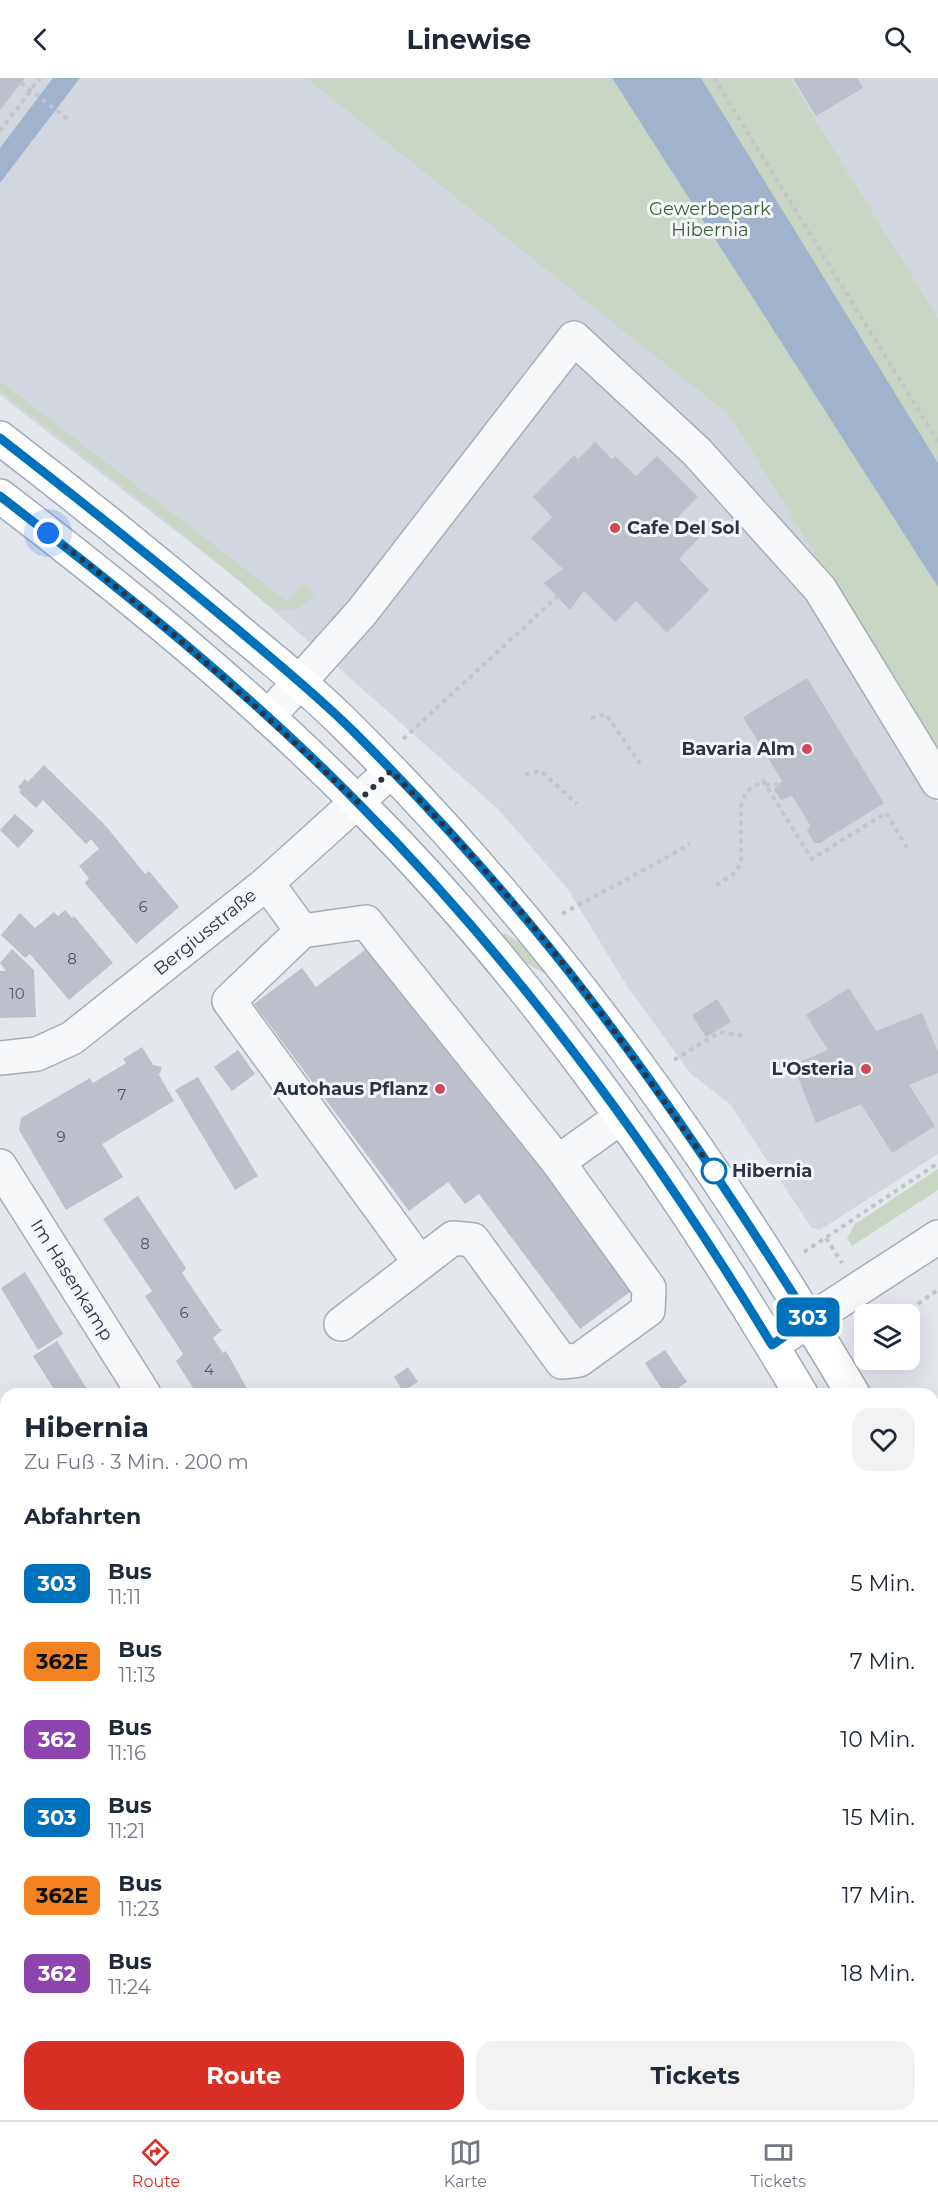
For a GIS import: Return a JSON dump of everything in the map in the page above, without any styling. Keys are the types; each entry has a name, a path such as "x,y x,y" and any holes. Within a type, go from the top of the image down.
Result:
{"main road":[{"path":"0,438 126,535 300,683 386,766 490,877 534,928 647,1076 714,1172 809,1319 850,1388"},
{"path":"0,496 97,570 268,717 357,802 456,908 531,996 621,1117 709,1246 797,1388"}],"street":[{"path":"268,717 300,683 382,586 574,338 697,452 820,589 938,782"},
{"name":"Bergiusstraße","path":"0,1058 37,1054 72,1038 267,883 357,802 386,766"},
{"path":"267,883 303,931"},
{"path":"341,1324 453,1238 473,1240 562,1362 579,1360 648,1310 649,1288 558,1162 366,922 303,931 229,1001 420,1263"},
{"path":"558,1162 621,1117"},
{"name":"Im Hasenkamp","path":"0,1166 140,1388"},
{"path":"772,1345 938,1237"}],"path":[{"path":"0,131 40,78"},
{"path":"714,78 938,442"},
{"path":"21,83 69,120"},
{"path":"386,766 557,597"},
{"path":"591,718 606,714 640,764"},
{"path":"525,774 542,771 577,804"},
{"path":"716,885 735,873 741,863 739,816 746,792 763,781 812,859 886,813 909,851"},
{"path":"766,786 772,783 778,785"},
{"path":"534,928 624,880 637,876 690,844"},
{"path":"647,1076 720,1032 744,1036"},
{"path":"826,1238 938,1163"},
{"path":"918,1304 938,1290"}],"shaded area":[{"path":"0,78 308,78 730,416 827,571 809,596 938,803 938,1154 820,1230 811,1227 730,1104 690,1073 627,986 567,888 497,808 240,581 0,395"},
{"path":"790,78 938,78 938,318 817,122"}],"green space":[{"name":"Gewerbepark Hibernia","path":"306,78 790,78 938,318 938,753 730,416"},
{"path":"0,381 288,602 303,583 315,594 293,610 282,610 268,605 166,520 0,391"},
{"path":"504,933 527,946 546,970 544,973 522,961 503,936"},
{"path":"938,1169 938,1190 852,1246 847,1238 855,1224"}],"water":[{"path":"53,78 80,78 0,183 0,148"},
{"path":"612,78 701,78 938,463 938,587"}],"building":[{"path":"0,78 25,78 0,110"},
{"path":"793,78 857,78 863,88 816,116"},
{"name":"Cafe Del Sol","path":"595,442 612,459 615,456 636,476 657,456 698,497 678,517 699,538 679,559 709,590 667,633 636,601 615,622 584,591 570,610 544,583 563,569 531,538 552,517 533,497 574,455 578,459"},
{"name":"Bavaria Alm","path":"807,678 884,803 820,843 814,843 807,831 810,825 792,796 781,800 774,790 782,781 743,717"},
{"path":"44,765 105,825 145,874 149,871 179,907 136,944 85,883 89,878 79,866 99,849 91,839 86,844 43,800 36,808 19,792 21,790 18,787 25,779 28,782"},
{"path":"15,814 34,831 18,848 0,830"},
{"path":"65,910 72,918 74,916 113,963 69,1000 30,954 25,958 1,935 20,913 35,928 54,912 58,916"},
{"path":"374,943 634,1289 580,1329 479,1194 465,1204 448,1182 409,1211 254,1004 302,968 316,987"},
{"path":"12,949 34,970 36,1017 0,1018 0,971 6,971 0,963"},
{"name":"L'Osteria","path":"849,988 876,1031 922,1013 938,1052 938,1073 909,1085 935,1126 892,1153 861,1104 816,1123 793,1065 828,1050 806,1015"},
{"path":"717,999 731,1022 706,1037 692,1015"},
{"path":"142,1047 153,1065 162,1067 159,1075 174,1101 102,1144 123,1177 66,1210 19,1130 21,1118 90,1078 93,1083 126,1063 123,1059"},
{"path":"238,1050 255,1074 232,1091 214,1067"},
{"path":"198,1077 258,1176 235,1190 175,1090"},
{"path":"138,1196 186,1268 182,1273 220,1329 223,1329 213,1338 223,1353 226,1351 247,1388 193,1388 176,1361 183,1354 145,1296 152,1291 103,1219"},
{"path":"25,1272 63,1334 38,1350 1,1288"},
{"path":"57,1341 86,1388 53,1388 33,1356"},
{"path":"665,1350 687,1382 678,1388 661,1388 645,1363"},
{"path":"408,1367 418,1382 408,1388 401,1388 394,1377"}],"bus line":[{"name":"303","path":"0,438 126,535 300,683 352,730 490,877 592,1001 647,1076 714,1172 809,1319 772,1345 709,1246 621,1117 531,996 456,908 357,802 268,717 97,570 0,496"}],"place":[{"name":"Cafe Del Sol","path":"615,528"},
{"name":"Bavaria Alm","path":"807,749"},
{"name":"L'Osteria","path":"866,1069"},
{"name":"Autohaus Pflanz","path":"440,1089"},
{"name":"Hibernia","path":"714,1171"}],"route":[{"path":"48,533 97,570 228,681 357,802 391,771 490,877 534,928 592,1001 714,1171"}]}
